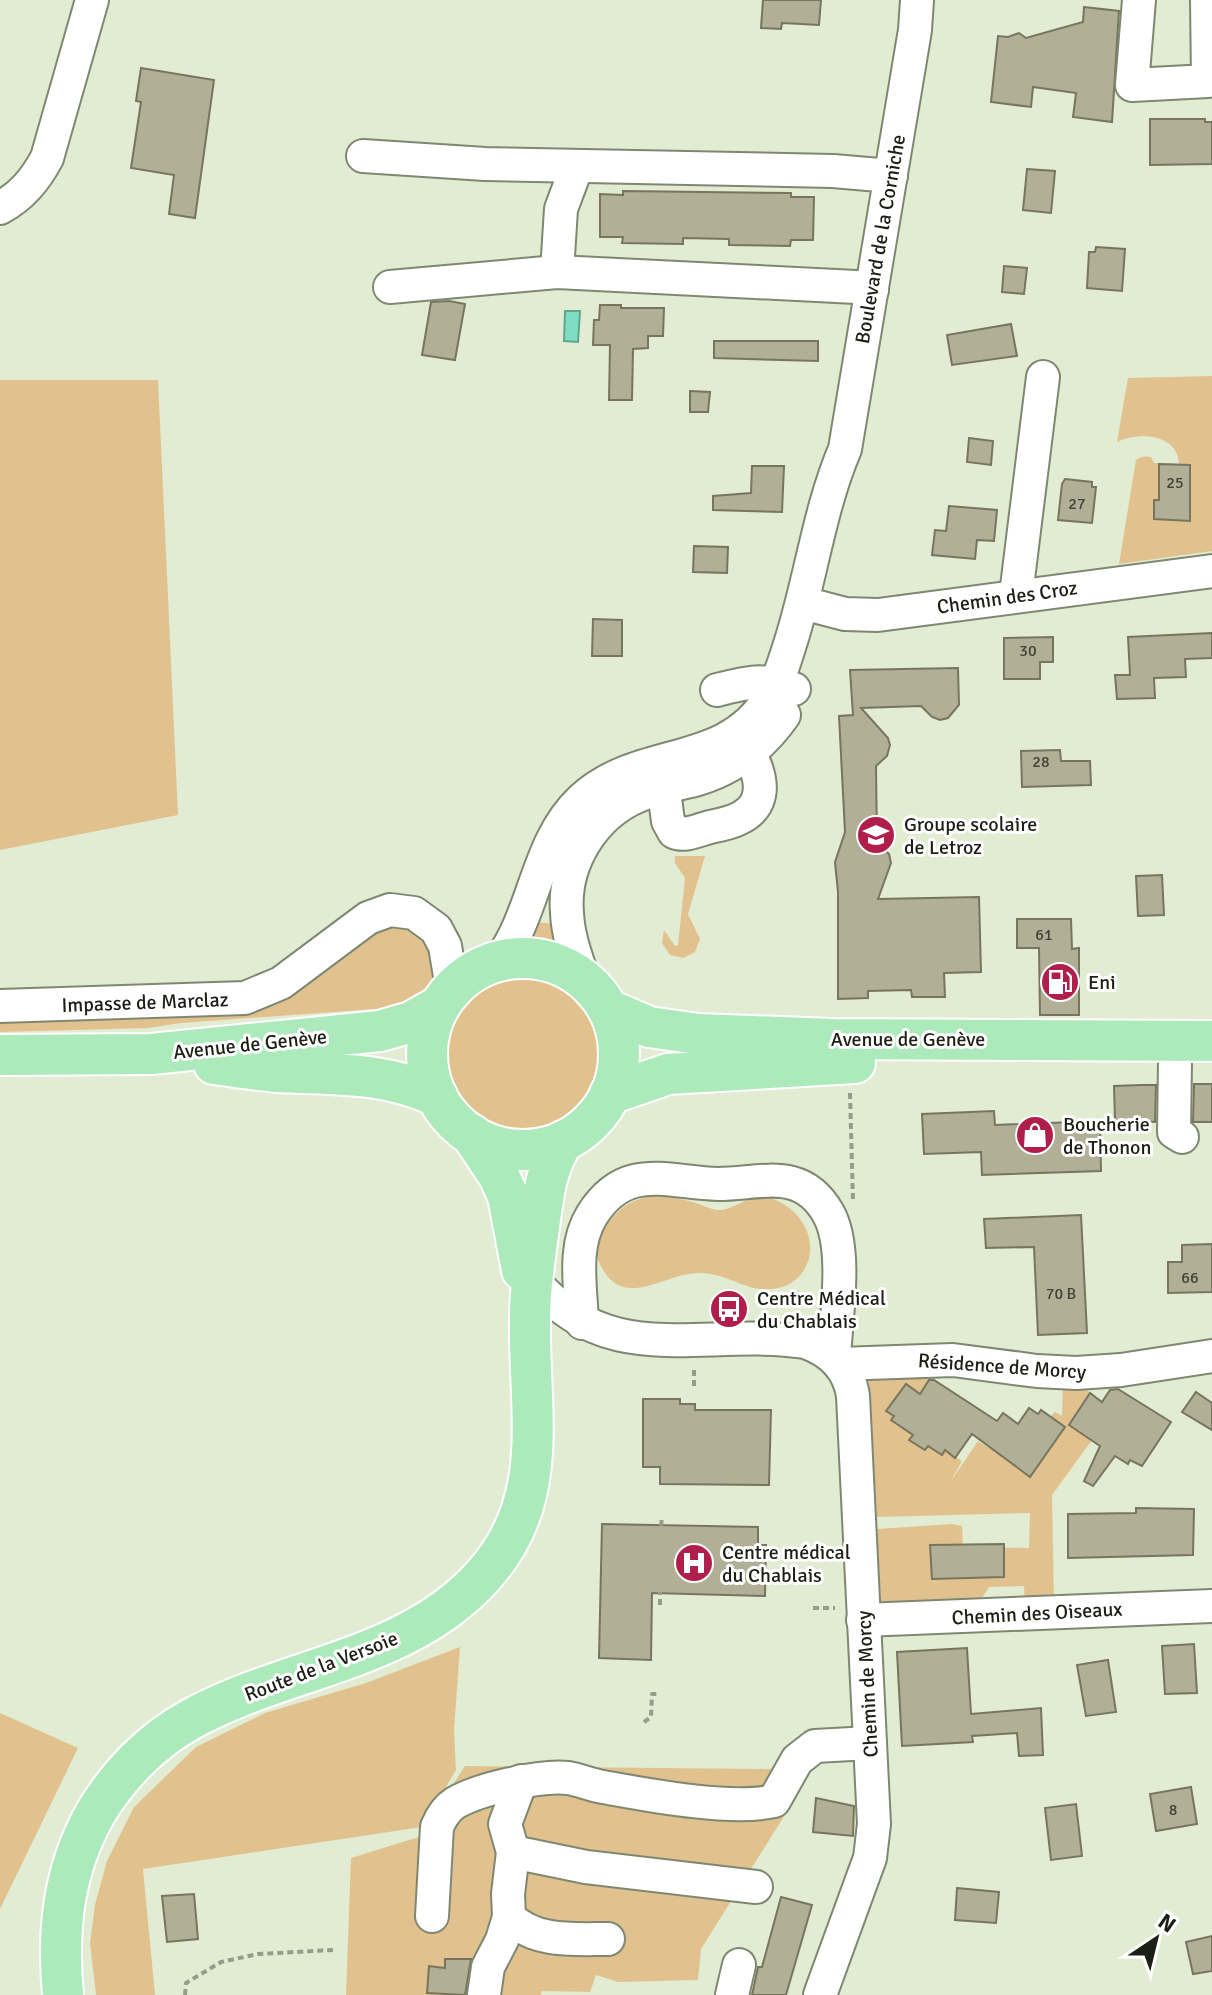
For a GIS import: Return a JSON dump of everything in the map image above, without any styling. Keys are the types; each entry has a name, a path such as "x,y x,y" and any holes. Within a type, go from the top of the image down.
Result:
{"main road":[{"path":"517,957 552,962 583,978 609,1010 619,1043 619,1060 610,1094 596,1117 563,1141 540,1148 516,1150 485,1142 457,1124 437,1096 427,1067 428,1035 445,997 469,973 500,960 517,957"},
{"name":"Avenue de Genève","path":"0,1055 151,1054 380,1031 411,1022 445,997"},
{"name":"Avenue de Genève","path":"609,1010 649,1027 713,1034 833,1039 1212,1041"},
{"name":"Avenue de Genève","path":"151,1054 254,1070 370,1076 405,1083 437,1096"},
{"name":"Avenue de Genève","path":"610,1094 659,1076 692,1072 1006,1059 1194,1061"},
{"name":"Route de la Versoie","path":"471,1134 499,1176 508,1196 531,1296"},
{"name":"Route de la Versoie","path":"63,1995 61,1929 69,1877 87,1829 114,1786 131,1766 169,1733 213,1708 373,1648 433,1619 471,1589 496,1560 519,1519 532,1473 531,1296 546,1179 563,1141"}],"street":[{"path":"0,208 13,201 34,181 47,158 92,0"},
{"name":"Boulevard de la Corniche","path":"500,960 520,926 554,836 585,796 628,770 706,776 744,743 782,718 787,686 814,606 830,488 845,449 916,15 928,0"},
{"path":"1139,0 1132,85 1208,81 1207,0"},
{"path":"363,156 485,164 833,171 891,176"},
{"path":"557,272 561,209 577,166"},
{"path":"390,287 557,272 872,290"},
{"path":"1016,595 1043,377"},
{"name":"Chemin des Croz","path":"814,606 858,615 878,615 1212,571"},
{"path":"717,690 750,682 787,686"},
{"path":"662,774 670,827 680,834 740,819 751,809 759,792 759,770 744,743"},
{"name":"Boulevard de la Corniche","path":"583,978 567,915 568,886 576,857 591,832 612,811 637,796 662,774"},
{"name":"Impasse de Marclaz","path":"0,1006 245,998 281,983 368,918 390,910 414,913 436,929 445,946 445,997"},
{"path":"1182,1137 1174,1132 1194,1061"},
{"path":"582,1323 581,1243 592,1215 612,1194 624,1186 652,1177 718,1184 781,1180 803,1187 813,1194 833,1224 838,1270 837,1360"},
{"path":"531,1296 603,1332 635,1338 796,1341 820,1348 837,1360"},
{"name":"Résidence de Morcy","path":"837,1360 953,1360 1076,1373 1113,1371 1212,1356"},
{"name":"Chemin de Morcy","path":"820,1995 870,1858 874,1824 870,1743 853,1614 853,1396 849,1379 837,1360"},
{"name":"Chemin des Oiseaux","path":"853,1614 1212,1606"},
{"path":"432,1916 437,1827 442,1814 454,1803 521,1781 567,1778 600,1787 756,1805 774,1801 797,1760 815,1746 870,1743"},
{"path":"484,1995 488,1967 502,1940 509,1917 508,1894 513,1852 505,1824 521,1781"},
{"path":"513,1852 586,1867 756,1887"},
{"path":"509,1917 520,1928 542,1936 608,1939"}],"path":[{"path":"661,1526 662,1517"},
{"path":"660,1592 660,1605"},
{"path":"813,1608 853,1614"},
{"path":"644,1722 651,1717 652,1694 658,1694"},
{"path":"185,1995 186,1983 221,1962 258,1954 333,1950"}],"shaded area":[{"path":"1212,376 1212,551 1119,564 1136,460 1147,456 1154,463 1179,464 1177,454 1165,441 1146,436 1117,442 1128,378"},
{"path":"0,380 158,380 178,815 0,850"},
{"path":"675,856 705,856 688,914 700,939 695,952 683,958 670,955 662,943 664,930 675,946 678,945 685,878 675,863"},
{"path":"387,917 429,933 433,966 433,977 426,992 390,1019 376,1009 148,1028 0,1032 0,1015 241,1009"},
{"path":"532,922 558,924 563,946 524,938"},
{"path":"523,975 553,981 579,998 596,1024 602,1054 596,1084 579,1110 553,1127 523,1133 493,1127 467,1110 450,1084 444,1054 450,1024 467,998 493,981"},
{"path":"652,1196 683,1199 717,1210 753,1198 770,1198 780,1202 797,1215 807,1232 810,1248 807,1264 798,1278 784,1287 764,1289 700,1273 686,1274 645,1287 619,1286 608,1277 599,1262 596,1250 598,1239 603,1228 620,1210 634,1201"},
{"path":"935,1368 920,1394 905,1384 887,1411 894,1416 891,1421 913,1435 910,1439 931,1440 962,1461 951,1481 978,1441 1007,1459 1055,1412 1062,1416 1063,1385 1080,1384 1090,1393 1071,1422 1092,1440 1052,1495 1054,1602 1025,1606 1024,1586 989,1587 977,1606 891,1611 881,1603 877,1529 952,1524 962,1526 963,1547 1029,1548 1030,1513 877,1517 869,1381 875,1375"},
{"path":"460,1647 454,1730 456,1770 422,1827 143,1869 155,1995 96,1995 90,1943 95,1905 107,1861 134,1807 196,1747 265,1713 366,1683"},
{"path":"0,1713 78,1748 0,1909"},
{"path":"465,1766 773,1769 798,1794 701,1949 698,1980 618,1982 596,1975 590,1992 346,1995 351,1858 419,1837"}],"water":[{"path":"565,311 580,311 578,342 564,341"}],"building":[{"path":"763,0 821,0 819,25 782,23 781,29 761,28"},
{"path":"1084,7 1119,11 1112,122 1073,117 1076,93 1033,87 1031,107 991,102 998,36 1008,37 1019,33 1026,38 1083,22"},
{"path":"141,68 214,80 195,218 169,214 174,175 131,168 141,102 136,101"},
{"path":"1150,119 1205,119 1205,122 1212,122 1212,164 1150,165"},
{"path":"1027,169 1055,171 1051,213 1023,210"},
{"path":"623,191 791,193 791,197 814,197 813,240 791,240 790,246 729,245 729,239 683,238 683,244 622,243 623,237 600,237 600,194 623,195"},
{"path":"1096,247 1125,249 1122,291 1087,288 1089,252 1095,252"},
{"path":"1004,266 1027,268 1024,294 1002,292"},
{"path":"431,302 465,304 455,360 422,355"},
{"path":"600,305 664,308 663,336 648,336 648,348 633,349 632,400 609,400 610,345 593,345 594,320 599,320"},
{"path":"1011,324 1017,356 952,365 947,335"},
{"path":"714,341 818,341 818,361 714,358"},
{"path":"690,391 710,392 708,412 690,412"},
{"path":"969,438 993,441 991,465 967,462"},
{"path":"1159,464 1190,465 1190,521 1154,519 1154,500 1159,500"},
{"path":"752,466 784,466 782,512 713,510 713,496 751,493"},
{"path":"1065,479 1092,482 1092,487 1096,487 1092,523 1058,520"},
{"path":"949,506 997,510 994,541 977,540 975,559 932,555 935,530 946,531"},
{"path":"694,546 728,547 727,573 693,572"},
{"path":"593,619 622,620 622,656 592,656"},
{"path":"1212,633 1212,658 1185,659 1186,677 1154,678 1155,698 1117,699 1115,675 1130,675 1128,637"},
{"path":"1053,637 1053,662 1040,662 1040,679 1004,679 1004,638"},
{"path":"958,668 959,705 948,718 940,720 932,717 921,706 861,708 888,738 890,745 887,756 876,766 877,843 889,854 891,863 878,899 979,897 981,972 944,973 945,997 912,997 911,990 868,991 868,998 838,999 835,862 845,832 839,716 853,715 850,670"},
{"path":"1060,750 1061,761 1090,761 1091,785 1022,787 1021,751"},
{"path":"1162,875 1164,915 1138,916 1136,876"},
{"path":"1017,919 1071,919 1072,949 1079,948 1079,1015 1040,1015 1039,948 1017,948"},
{"path":"1194,1084 1212,1084 1212,1122 1193,1122"},
{"path":"1156,1085 1155,1122 1115,1120 1114,1086"},
{"path":"994,1111 995,1125 1100,1121 1101,1171 982,1175 981,1152 924,1154 922,1114"},
{"path":"1081,1215 1087,1333 1038,1335 1034,1247 986,1248 984,1219"},
{"path":"1212,1244 1212,1292 1168,1293 1168,1262 1182,1262 1182,1245"},
{"path":"929,1380 934,1380 997,1421 1003,1413 1018,1424 1029,1408 1038,1414 1041,1410 1065,1427 1030,1477 972,1434 955,1458 945,1450 942,1455 928,1446 925,1450 909,1440 913,1435 891,1420 894,1416 886,1411 906,1384 920,1394"},
{"path":"1118,1389 1171,1422 1142,1466 1130,1460 1128,1464 1115,1456 1093,1486 1084,1481 1100,1446 1069,1425 1090,1393 1102,1402 1110,1390"},
{"path":"1196,1392 1212,1403 1212,1430 1182,1412"},
{"path":"643,1399 680,1399 680,1404 695,1404 695,1410 771,1410 769,1485 660,1484 660,1467 643,1467"},
{"path":"1136,1508 1194,1509 1193,1555 1068,1558 1068,1514 1136,1513"},
{"path":"602,1524 758,1527 758,1545 766,1545 765,1596 652,1593 651,1660 599,1658"},
{"path":"1004,1544 1004,1577 932,1579 930,1545"},
{"path":"1194,1644 1197,1693 1165,1694 1162,1646"},
{"path":"967,1648 971,1714 1041,1708 1043,1755 1019,1756 1017,1733 972,1736 973,1742 902,1746 897,1652"},
{"path":"1108,1660 1116,1712 1086,1716 1077,1665"},
{"path":"1191,1787 1197,1824 1156,1831 1150,1794"},
{"path":"816,1798 854,1806 853,1836 813,1832"},
{"path":"1076,1804 1082,1856 1051,1860 1045,1808"},
{"path":"957,1888 999,1892 996,1923 955,1920"},
{"path":"194,1894 198,1939 167,1942 162,1896"},
{"path":"781,1897 812,1905 786,1995 752,1995 758,1967 762,1967"},
{"path":"1212,1936 1212,1971 1193,1974 1186,1942"},
{"path":"445,1959 471,1959 465,1995 427,1993 429,1966 445,1968"}],"place":[{"name":"Groupe scolaire de Letroz","path":"876,835"},
{"name":"Eni","path":"1060,982"},
{"name":"Boucherie de Thonon","path":"1035,1135"},
{"name":"Centre Médical du Chablais","path":"729,1309"},
{"name":"Centre médical du Chablais","path":"694,1563"}]}
